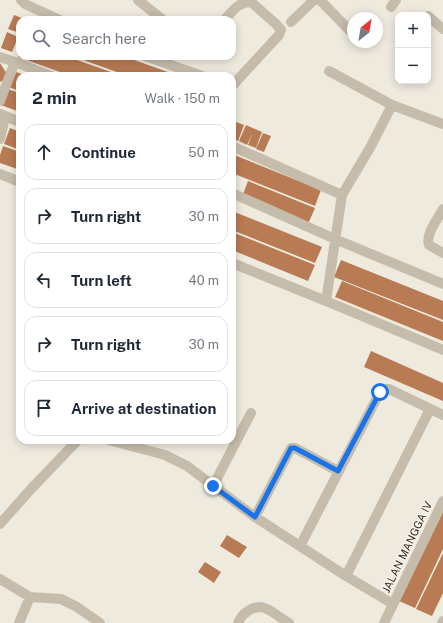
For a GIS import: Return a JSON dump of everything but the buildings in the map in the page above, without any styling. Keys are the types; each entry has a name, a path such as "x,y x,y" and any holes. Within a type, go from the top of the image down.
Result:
{"street":[{"path":"22,0 25,4 51,16"},
{"path":"138,0 158,16"},
{"path":"291,22 314,0"},
{"path":"320,0 347,28"},
{"path":"228,16 240,4 251,2 281,30 279,35 236,82"},
{"path":"431,19 443,29"},
{"path":"0,57 40,72"},
{"path":"156,60 191,72"},
{"path":"0,101 14,62"},
{"path":"329,71 392,105 443,124"},
{"path":"326,301 342,195 371,146 392,105"},
{"path":"0,139 3,116 16,121"},
{"path":"236,148 342,195"},
{"path":"0,174 16,180"},
{"path":"236,195 335,239 443,284"},
{"path":"443,209 429,236 428,241 429,245 443,253"},
{"path":"236,265 443,350"},
{"path":"300,546 380,392 389,389 443,415"},
{"path":"346,576 430,409"},
{"path":"236,442 251,413"},
{"path":"0,524 74,444"},
{"path":"126,444 165,455 178,461 255,517 346,576 393,604"},
{"path":"213,486 235,444"},
{"path":"255,517 291,448 295,448 338,471"},
{"name":"JALAN MANGGA IV","path":"384,623 443,500"},
{"path":"0,579 30,597 61,599 77,607 100,623"},
{"path":"19,623 30,597"},
{"path":"238,623 244,613 260,606 289,623"}],"route":[{"path":"213,486 255,517 291,448 295,448 338,471 377,395 380,392"}]}
